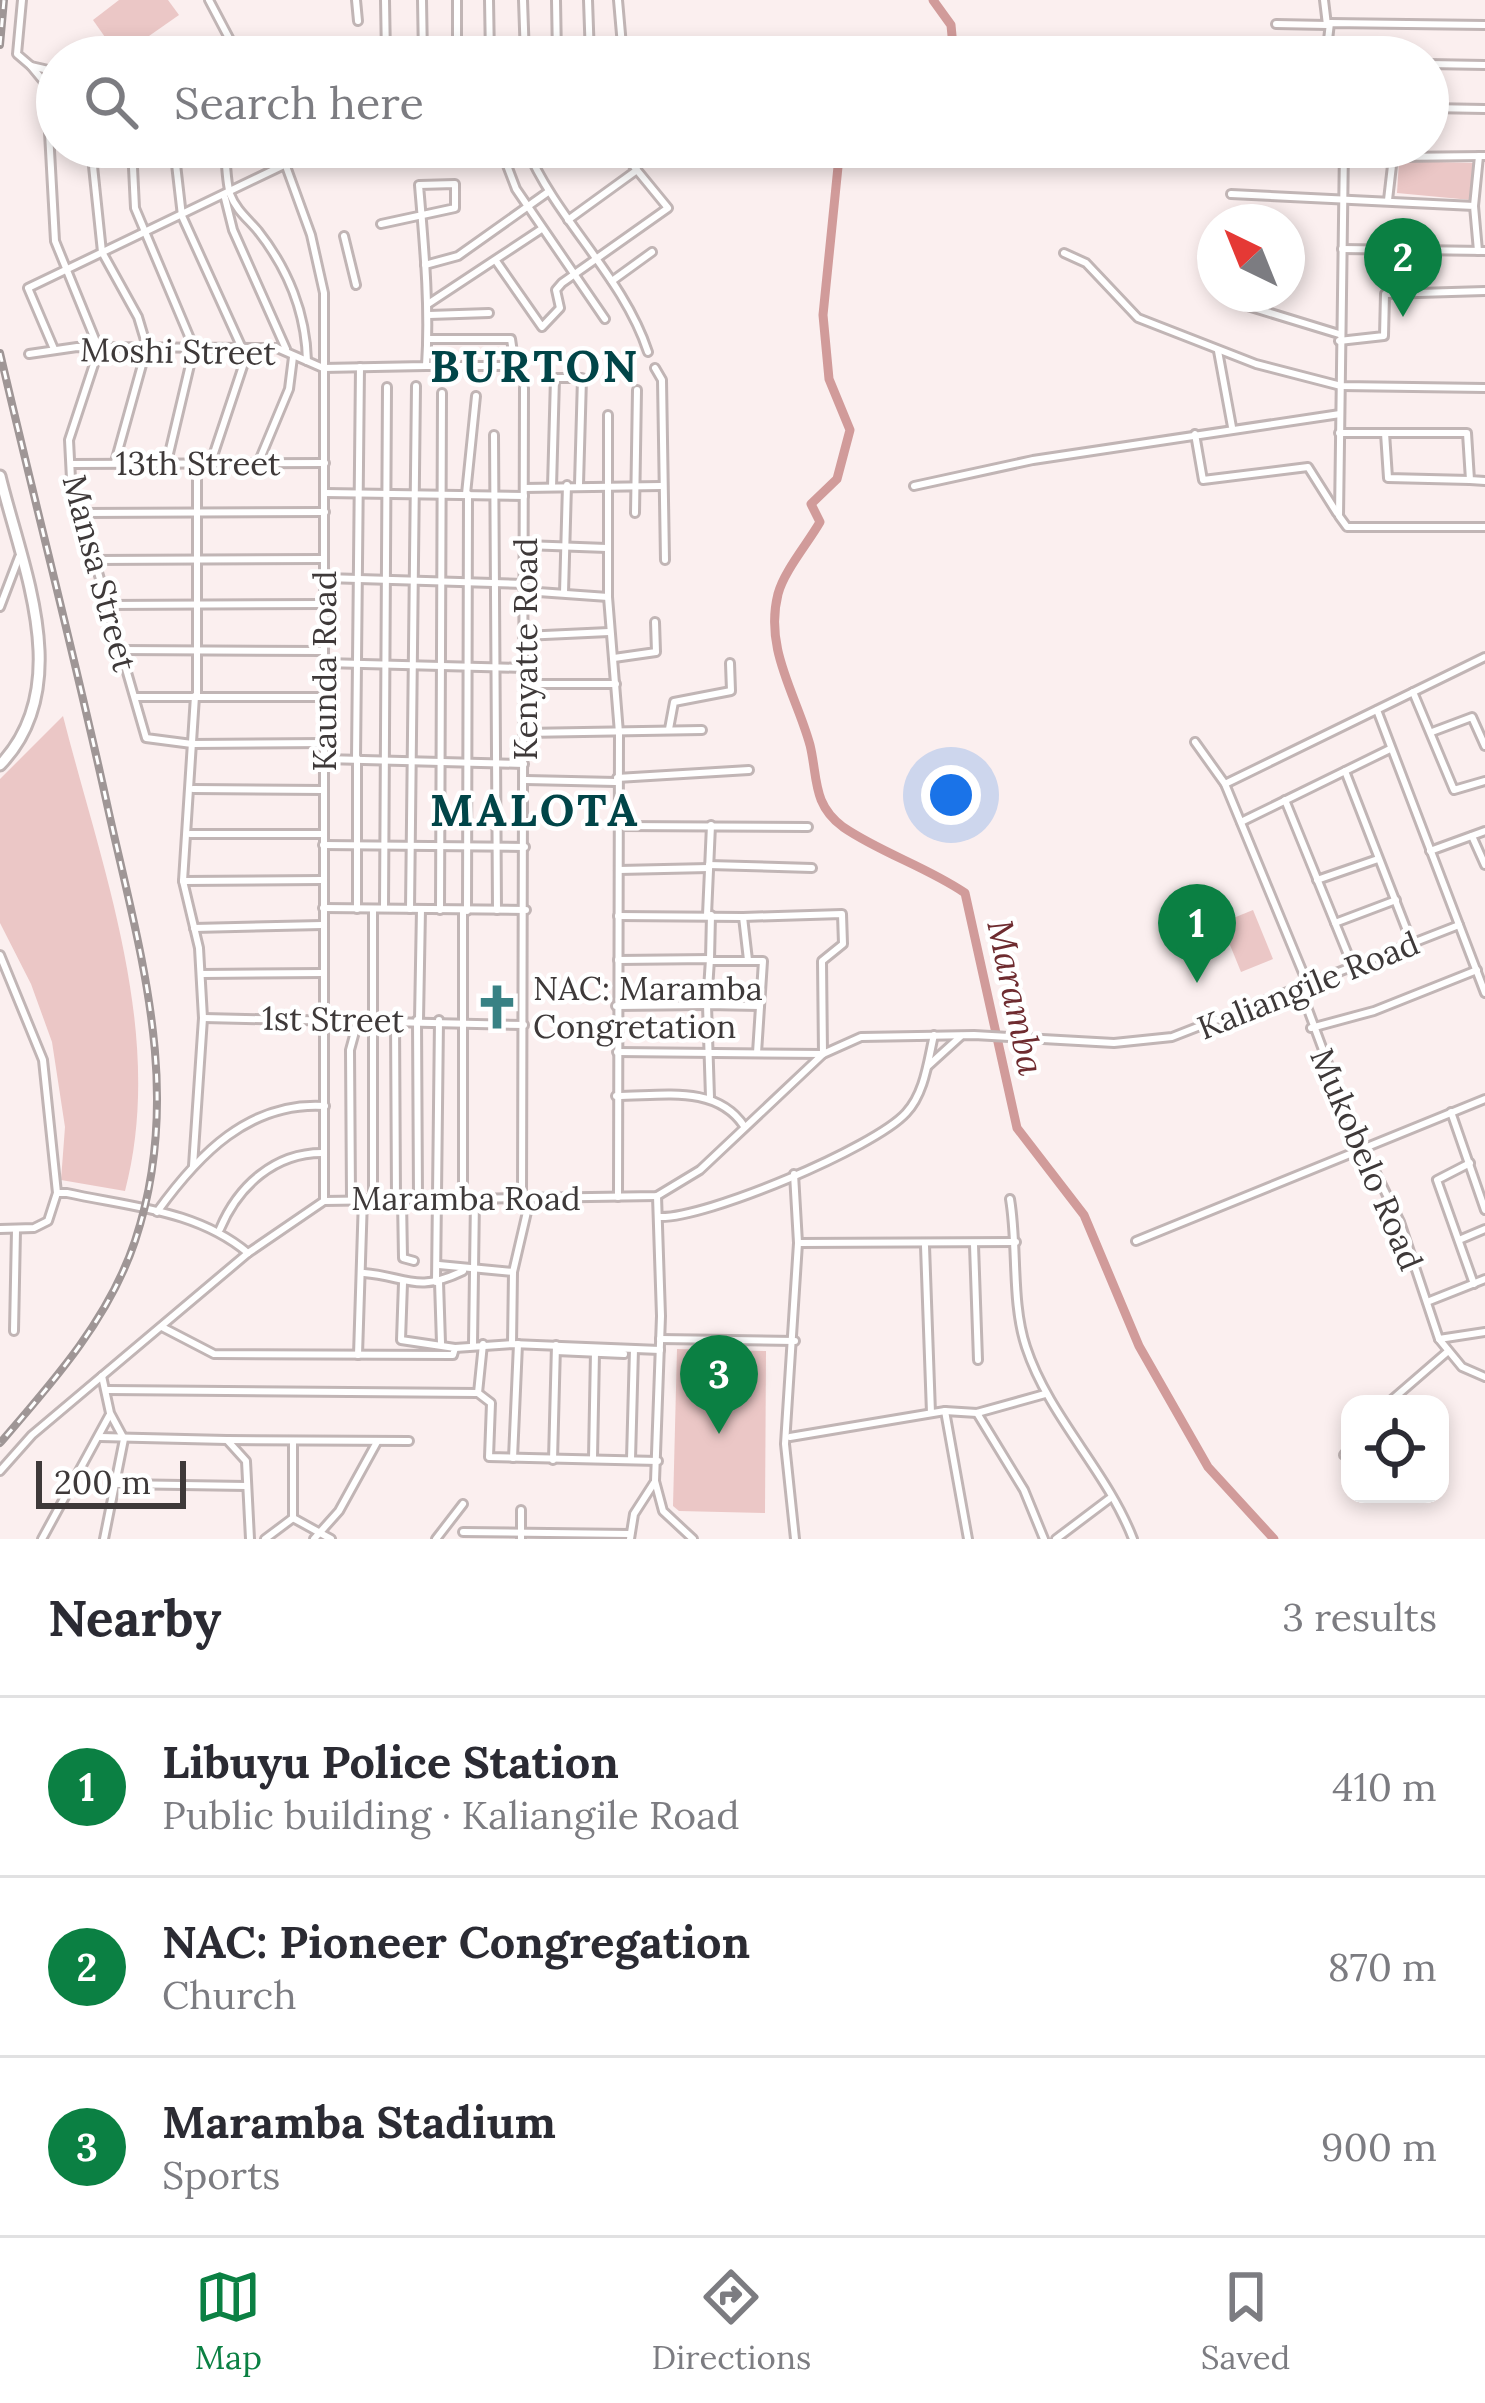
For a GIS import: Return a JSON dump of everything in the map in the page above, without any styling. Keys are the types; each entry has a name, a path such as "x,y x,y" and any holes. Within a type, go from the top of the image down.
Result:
{"street":[{"path":"22,0 17,54 36,72"},
{"path":"209,0 228,36"},
{"path":"356,0 358,21"},
{"path":"386,0 386,36"},
{"path":"422,0 423,36"},
{"path":"457,0 457,36"},
{"path":"489,0 490,36"},
{"path":"523,0 524,36"},
{"path":"556,0 556,36"},
{"path":"588,0 589,36"},
{"path":"618,0 621,36"},
{"path":"1324,0 1327,36"},
{"path":"1276,24 1485,25"},
{"path":"1449,64 1485,65"},
{"path":"31,66 36,67"},
{"path":"1449,108 1485,109"},
{"path":"1342,249 1481,251 1474,206 1482,156 1449,156"},
{"path":"50,168 53,229 99,349"},
{"path":"93,168 102,252 138,317 147,346 115,462"},
{"path":"134,168 135,208 194,348 166,462"},
{"path":"176,168 182,216 244,347 243,370 211,462"},
{"path":"226,168 227,194 290,352 289,389 259,461"},
{"path":"54,349 28,288 278,168"},
{"name":"Kaunda Road","path":"287,168 324,292 324,1201"},
{"path":"509,168 527,207 605,319"},
{"path":"536,168 548,192 612,280 648,352"},
{"path":"1340,520 1344,168"},
{"path":"1388,200 1392,168"},
{"path":"496,261 542,327 560,308 558,287 668,208 638,170 568,220"},
{"path":"381,224 420,213 455,208 455,184 421,182 420,213 429,315 427,366"},
{"path":"425,265 458,256 548,192"},
{"path":"227,194 278,261 297,300 306,326 308,363"},
{"path":"1231,194 1474,206"},
{"path":"428,304 542,230"},
{"path":"344,236 356,285"},
{"path":"612,280 652,252"},
{"path":"1064,253 1086,263 1138,318 1218,351 1341,386 1485,388"},
{"path":"1264,312 1339,338 1384,336 1385,294 1485,291"},
{"path":"429,315 489,313"},
{"name":"Moshi Street","path":"29,354 54,349 244,347 290,352 323,368 515,366 511,339 428,339"},
{"name":"Mansa Street","path":"99,349 74,421 70,464 80,513 146,738 192,744"},
{"path":"1218,351 1232,427"},
{"path":"357,909 360,367"},
{"path":"656,368 662,380 665,560"},
{"path":"552,487 555,378 564,376 582,378 579,484"},
{"path":"410,909 411,493 416,386"},
{"path":"384,908 387,387"},
{"name":"Kenyatte Road","path":"513,1458 512,1272 526,1198 524,388"},
{"path":"635,513 637,390"},
{"path":"440,910 442,393"},
{"path":"463,1198 467,494 476,396"},
{"path":"914,486 1232,427 1340,413"},
{"path":"608,415 608,597 619,733 617,1197"},
{"path":"1339,433 1471,435 1470,480"},
{"path":"1384,433 1388,478 1485,481"},
{"path":"1195,434 1203,480 1308,466 1340,520"},
{"path":"494,435 496,910"},
{"path":"193,1166 203,1018 201,974 183,881 193,789 197,462"},
{"name":"13th Street","path":"70,464 325,463"},
{"path":"0,476 41,664 31,717 0,765"},
{"path":"326,493 494,495 579,484 661,486"},
{"path":"564,593 567,485"},
{"path":"80,513 325,512"},
{"path":"1340,520 1485,527"},
{"path":"525,545 607,548"},
{"path":"0,607 20,556"},
{"path":"93,560 325,559"},
{"path":"325,578 466,580 608,597"},
{"path":"105,605 324,604"},
{"path":"614,658 656,652 655,622"},
{"path":"523,636 610,632"},
{"path":"119,650 324,651"},
{"path":"1225,784 1485,657"},
{"path":"324,663 524,668"},
{"path":"669,729 674,702 731,691 730,663"},
{"path":"524,684 616,684"},
{"path":"1414,692 1454,790 1485,781"},
{"path":"134,697 323,697"},
{"path":"1376,710 1485,992"},
{"path":"1432,732 1472,717 1485,746"},
{"path":"524,733 702,730"},
{"path":"192,744 325,742"},
{"name":"Mukobelo Road","path":"1196,742 1225,784 1241,822 1304,986 1311,1028 1400,1222 1439,1339 1447,1352 1485,1377"},
{"path":"1241,822 1390,749"},
{"path":"324,759 524,764"},
{"path":"526,780 616,780 749,770"},
{"path":"1345,771 1412,943"},
{"path":"193,789 323,790"},
{"path":"1285,800 1353,967"},
{"path":"710,1097 711,825"},
{"path":"618,826 808,827"},
{"path":"1430,851 1485,831"},
{"path":"190,834 323,834"},
{"path":"1472,836 1485,865"},
{"path":"323,845 525,847"},
{"path":"1317,880 1378,859"},
{"path":"619,870 812,868"},
{"path":"183,881 322,880"},
{"path":"1335,922 1396,900"},
{"path":"322,908 526,910"},
{"path":"358,1355 368,1198 373,909"},
{"path":"418,1198 421,909"},
{"path":"618,916 842,914 843,944 822,961 823,1054"},
{"path":"743,917 748,960"},
{"path":"194,928 322,925"},
{"name":"Kaliangile Road","path":"961,1036 1154,1041 1202,1029 1459,926"},
{"path":"0,955 43,1060 57,1193 48,1221 16,1230 0,1229"},
{"path":"618,960 763,961 757,1053"},
{"path":"1311,1028 1374,1011 1477,970"},
{"path":"201,974 323,973"},
{"path":"616,1006 760,1006"},
{"name":"1st Street","path":"203,1018 524,1025"},
{"path":"346,1019 371,1042"},
{"path":"395,1019 403,1258 414,1261"},
{"path":"439,1020 437,1282 442,1343"},
{"path":"351,1198 350,1050 356,1028"},
{"path":"693,1539 663,1511 655,1481 660,1350 657,1196 688,1181 823,1054 877,1033 961,1036"},
{"path":"658,1217 692,1216 794,1174 906,1114 928,1066 934,1035"},
{"path":"928,1066 961,1036"},
{"path":"617,1052 823,1054"},
{"path":"616,1096 710,1097 728,1105 745,1127"},
{"path":"1136,1240 1485,1099"},
{"path":"157,1211 193,1166 250,1121 294,1106 325,1106"},
{"path":"1451,1112 1485,1210"},
{"path":"220,1229 237,1197 266,1170 290,1158 325,1153"},
{"path":"1470,1163 1437,1180 1474,1284"},
{"path":"794,1174 798,1243 786,1453 795,1539"},
{"path":"57,1193 157,1211 220,1229 248,1253"},
{"name":"Maramba Road","path":"0,1471 102,1376 248,1253 324,1201 657,1196"},
{"path":"475,1198 478,1393"},
{"path":"1010,1199 1024,1338 1045,1394 1090,1457 1133,1539"},
{"path":"1459,1240 1485,1229"},
{"path":"14,1331 16,1230"},
{"path":"798,1243 1016,1242"},
{"path":"974,1244 978,1360"},
{"path":"925,1246 931,1413"},
{"path":"437,1265 512,1272"},
{"path":"364,1273 403,1282 437,1282 463,1271"},
{"path":"1426,1302 1485,1279"},
{"path":"403,1282 400,1340 455,1348 515,1344 624,1354"},
{"path":"162,1327 214,1354 448,1358 455,1348"},
{"path":"1439,1339 1485,1332"},
{"path":"660,1339 795,1341"},
{"path":"556,1348 660,1350"},
{"path":"553,1460 556,1348"},
{"path":"631,1459 634,1349"},
{"path":"592,1458 595,1352"},
{"path":"1397,1395 1447,1352"},
{"path":"102,1376 110,1413 124,1439 104,1539"},
{"path":"107,1390 478,1393 491,1403 489,1457 658,1461"},
{"path":"790,1437 945,1411 977,1413 1045,1394"},
{"path":"945,1411 968,1539"},
{"path":"42,1539 110,1413"},
{"path":"977,1413 1024,1490 1044,1539"},
{"path":"100,1437 409,1441"},
{"path":"227,1440 246,1461 250,1539"},
{"path":"316,1536 340,1511 377,1441"},
{"path":"293,1442 293,1517"},
{"path":"463,1532 521,1537 630,1536 634,1514 655,1481"},
{"path":"117,1484 246,1486"},
{"path":"1056,1539 1109,1499"},
{"path":"436,1539 463,1504"},
{"path":"521,1510 521,1537"},
{"path":"293,1517 316,1536 331,1539"},
{"path":"265,1539 293,1517"}],"shaded area":[{"path":"119,0 168,0 179,15 149,36 104,36 93,20"},
{"path":"1475,163 1471,200 1397,193 1399,168"},
{"path":"63,716 111,892 134,1012 136,1132 125,1191 61,1180 65,1127 52,1042 31,984 0,923 0,779"},
{"path":"1253,910 1273,959 1241,972 1221,923"},
{"path":"677,1349 766,1351 765,1513 679,1511 673,1506"}],"waterway":[{"name":"Maramba","path":"933,0 951,25 952,36"},
{"name":"Maramba","path":"838,168 823,315 829,379 850,430 837,479 811,504 820,522 785,576 775,614 778,652 810,745 818,790 826,809 843,827 965,893 1017,1128 1084,1215 1139,1346 1208,1467 1274,1539"}],"railway":[{"path":"0,45 4,0"},
{"path":"0,353 132,913 157,1076 149,1185 124,1270 78,1348 0,1443"}],"place":[{"name":"NAC: Pioneer Congregation","path":"1403,317"},
{"name":"Libuyu Police Station","path":"1197,983"},
{"name":"NAC: Maramba Congretation","path":"497,1007"},
{"name":"Maramba Stadium","path":"719,1434"}],"district":[{"name":"BURTON","path":"535,365"},
{"name":"MALOTA","path":"535,809"}]}
